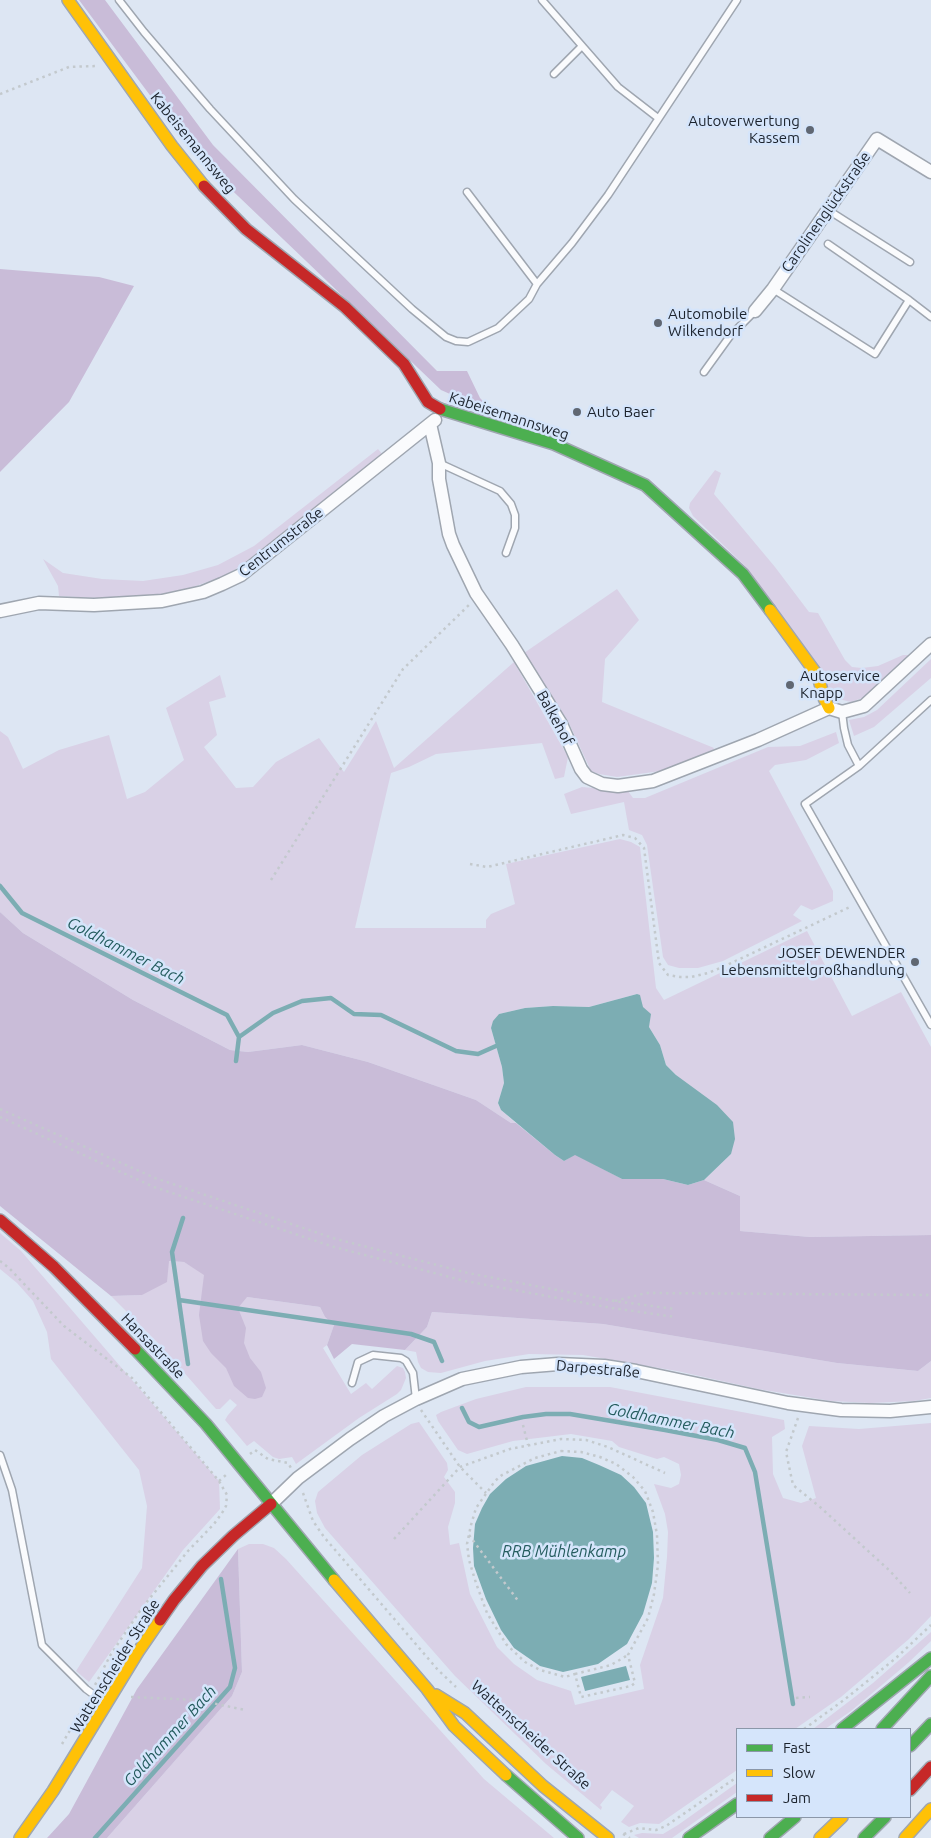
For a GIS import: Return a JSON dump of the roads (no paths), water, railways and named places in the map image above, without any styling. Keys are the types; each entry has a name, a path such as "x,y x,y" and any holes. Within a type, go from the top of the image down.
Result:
{"main road":[{"name":"Kabeisemannsweg","path":"68,0 114,67 203,185 246,229 345,307 404,364 428,402 442,410 554,444 645,485 743,574 818,676 829,708"},
{"name":"Hansastraße","path":"0,1220 54,1267 130,1342 206,1424 271,1504"},
{"name":"Wattenscheider Straße","path":"20,1838 93,1728 138,1652 180,1593 202,1566 233,1536 271,1504 427,1689 454,1726 578,1838"},
{"path":"843,1728 931,1658"},
{"path":"883,1728 931,1676"},
{"name":"Wattenscheider Straße","path":"427,1689 464,1713 543,1786 608,1838"},
{"path":"911,1745 931,1724"},
{"path":"911,1789 931,1767"},
{"path":"689,1838 736,1805"},
{"path":"905,1838 931,1809"},
{"path":"770,1838 794,1818"},
{"path":"820,1838 841,1818"},
{"path":"864,1838 884,1818"}],"street":[{"name":"Carolinenglückstraße","path":"755,311 773,289 877,139 931,172"},
{"name":"Centrumstraße","path":"0,611 39,603 94,605 162,601 203,592 222,584 241,575 439,417 442,410"},
{"name":"Balkehof","path":"430,424 439,463 439,479 452,545 476,593 561,724 581,769 587,777 602,784 618,786 653,780 758,740 829,708"},
{"path":"829,708 842,712 864,706 931,644"},
{"name":"Darpestraße","path":"271,1504 298,1478 364,1430 384,1416 416,1399 462,1380 483,1374 537,1365 579,1364 636,1371 803,1405 864,1411 890,1411 931,1407"}],"lane":[{"path":"119,0 210,109 294,199 412,309 446,337 456,341 468,342 498,328 529,299 538,284 596,211 737,0"},
{"path":"542,0 618,87 658,118"},
{"path":"554,74 582,46"},
{"path":"467,192 538,284"},
{"path":"828,210 910,262"},
{"path":"828,244 931,317"},
{"path":"773,289 875,354 909,300"},
{"path":"704,372 730,336 755,311"},
{"path":"439,463 500,491 511,504 515,515 515,528 506,553"},
{"path":"931,700 858,766 805,804 931,1025"},
{"path":"842,712 848,745 858,766"},
{"path":"352,1383 358,1362 373,1355 401,1358 406,1361 413,1373 416,1399"},
{"path":"0,1455 12,1490 42,1645 86,1689 106,1704"}],"water":[{"path":"637,994 640,995 643,1007 651,1014 649,1027 660,1045 666,1065 676,1075 717,1105 733,1122 735,1139 731,1154 704,1180 688,1185 663,1179 622,1179 575,1155 564,1161 501,1110 498,1103 504,1083 502,1067 491,1028 493,1021 499,1014 525,1008 553,1006 589,1007"},
{"name":"RRB Mühlenkamp","path":"562,1456 582,1458 599,1465 621,1475 634,1487 646,1503 653,1532 654,1558 652,1583 643,1614 627,1644 598,1664 563,1672 540,1666 514,1648 501,1630 486,1599 474,1566 473,1548 475,1524 490,1494 506,1479 526,1466"},
{"path":"626,1666 630,1680 585,1691 581,1677"}],"waterway":[{"name":"Goldhammer Bach","path":"0,886 22,913 227,1015 239,1037 236,1061"},
{"name":"Goldhammer Bach","path":"239,1037 273,1013 302,1001 331,998 354,1014 381,1015 456,1051 478,1054 496,1046"},
{"name":"Goldhammer Bach","path":"183,1218 172,1252 188,1364"},
{"name":"Goldhammer Bach","path":"179,1300 411,1334 434,1342 442,1361"},
{"name":"Goldhammer Bach","path":"462,1408 469,1422 479,1427 523,1417 546,1414 570,1414 718,1440 745,1448 755,1472 793,1704"},
{"name":"Goldhammer Bach","path":"95,1838 230,1687 235,1668 221,1579"}],"place":[{"name":"Autoverwertung Kassem","path":"810,130"},
{"name":"Automobile Wilkendorf","path":"658,323"},
{"name":"Auto Baer","path":"577,412"},
{"name":"Autoservice Knapp","path":"790,685"},
{"name":"JOSEF DEWENDER Lebensmittelgroßhandlung","path":"915,962"}]}
